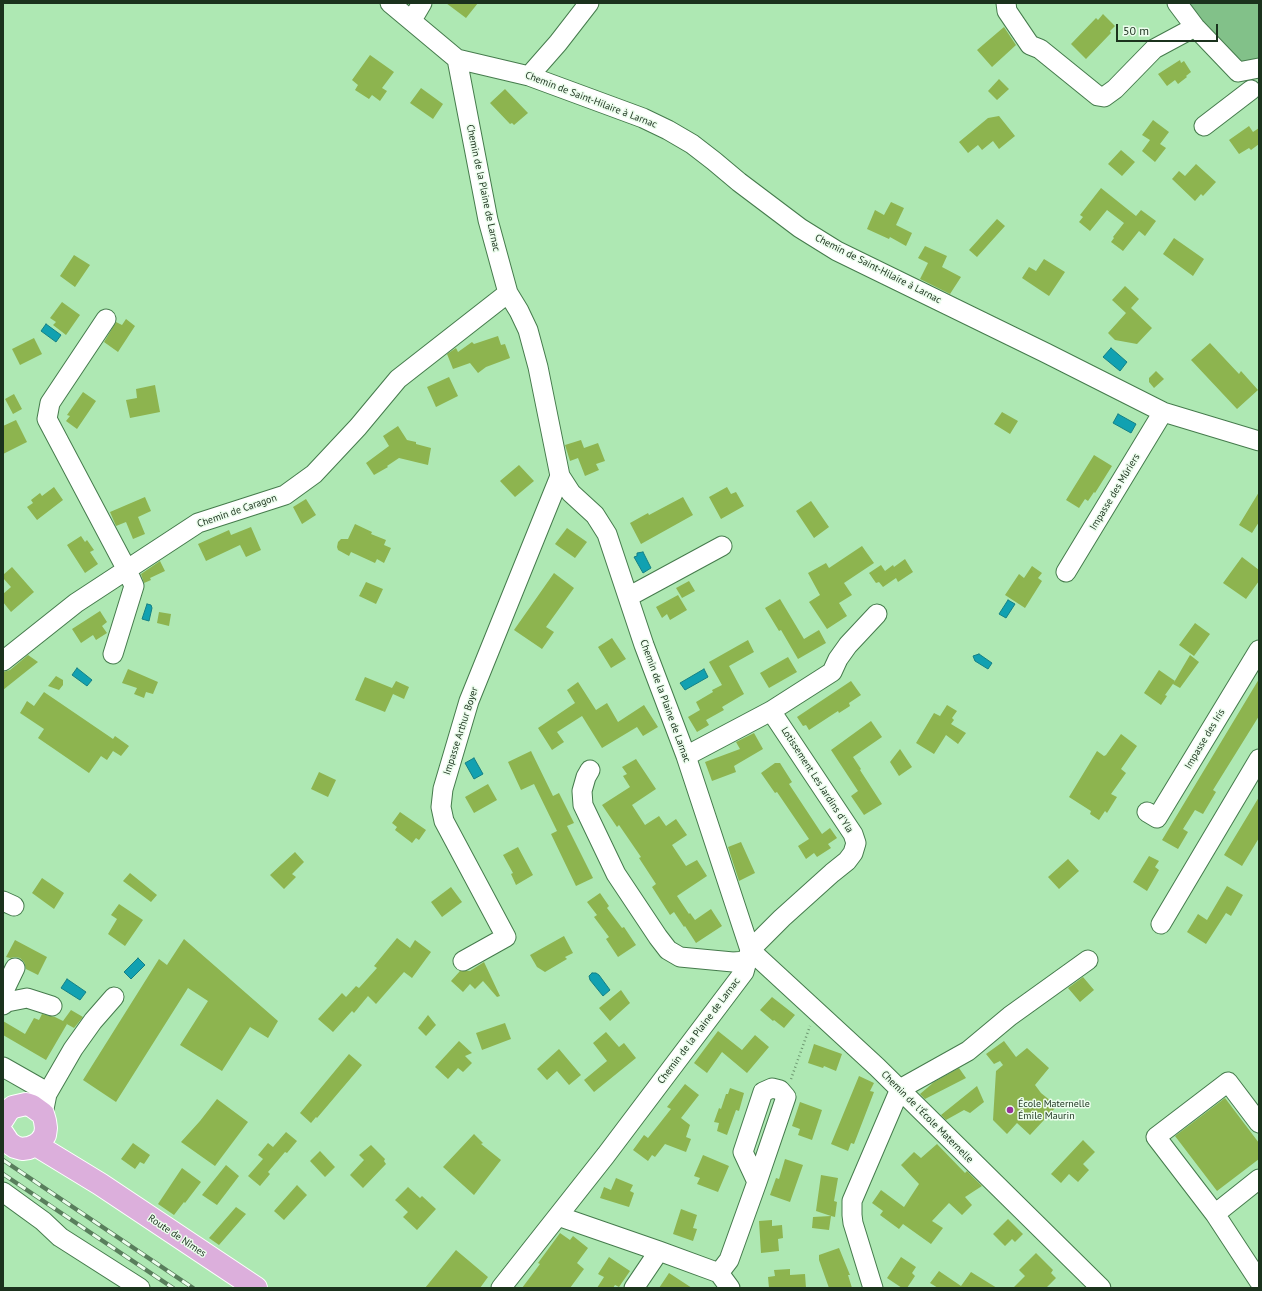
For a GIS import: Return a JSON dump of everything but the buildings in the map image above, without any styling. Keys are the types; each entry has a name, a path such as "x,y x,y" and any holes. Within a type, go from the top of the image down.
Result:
{"main road":[{"path":"3,1134 9,1143 15,1147 22,1149 30,1148 28,1115"},
{"name":"Route de Nîmes","path":"28,1115 100,1184 256,1288"}],"street":[{"name":"Chemin de Saint-Hilaire à Larnac","path":"390,3 457,59 529,76 656,123 692,144 794,223 831,247 1163,412 1259,441"},
{"path":"412,20 422,3"},
{"path":"529,76 558,43 589,3"},
{"path":"1006,3 1007,11 1030,45 1040,49 1098,96 1104,98 1115,89 1154,49 1195,28"},
{"path":"1177,3 1195,28 1238,72 1258,69 1255,95 1204,126"},
{"name":"Chemin de la Plaine de Larnac","path":"457,59 488,220 508,293 525,324 532,344 560,476 571,493 595,515 607,534 644,645 686,756 748,956 744,972 606,1155 501,1288"},
{"name":"Chemin de Caragon","path":"3,661 76,603 198,523 285,495 319,469 358,427 398,379 508,293"},
{"path":"106,319 50,403 47,420 127,570 134,586 113,654"},
{"name":"Impasse des Mûriers","path":"1066,572 1163,412"},
{"name":"Impasse Arthur Boyer","path":"463,961 506,937 444,821 441,807 443,789 469,701 560,476"},
{"path":"628,597 722,546"},
{"path":"686,756 771,711 832,672 838,659 848,645 877,614"},
{"name":"Impasse des Iris","path":"1147,812 1157,818 1259,650"},
{"name":"Lotissement Les Jardins d'Yla","path":"748,956 782,918 832,872 847,861 853,852 856,843 853,834 771,711"},
{"path":"1161,924 1195,882 1201,855 1259,759"},
{"path":"590,770 586,777 582,791 583,805 616,874 668,950 680,957 733,962 748,956"},
{"name":"Chemin de l'École Maternelle","path":"748,956 816,1010 900,1090 1101,1288"},
{"path":"873,1288 853,1223 852,1202 900,1090 968,1050 1010,1016 1088,960"},
{"path":"3,993 16,968"},
{"path":"28,1115 93,1021 114,997"},
{"path":"3,1005 7,1002 27,998 52,1006"},
{"path":"3,1067 40,1088 28,1115"},
{"path":"1259,1123 1228,1082 1156,1137 1215,1214 1259,1281"},
{"path":"719,1273 729,1260 786,1097"},
{"path":"1215,1214 1259,1180"},
{"path":"3,1192 43,1221 60,1237 140,1288"},
{"path":"558,1216 719,1273 730,1288"},
{"path":"634,1288 659,1251"}],"path":[{"path":"786,1097 816,1010"}],"green space":[{"path":"1182,3 1259,3 1259,62 1239,64"}],"water":[{"path":"46,324 61,335 56,342 41,331"},
{"path":"1111,348 1127,362 1120,371 1103,357"},
{"path":"1118,414 1136,424 1131,433 1113,423"},
{"path":"643,552 651,568 643,573 634,557 637,556 637,553"},
{"path":"1008,600 1015,604 1006,618 999,614"},
{"path":"147,604 151,605 152,608 149,621 142,619"},
{"path":"979,654 992,663 988,669 975,661 973,656"},
{"path":"77,668 92,680 87,686 72,675"},
{"path":"704,669 708,677 685,690 680,683"},
{"path":"474,758 483,774 474,779 465,763"},
{"path":"138,958 145,965 131,979 124,972"},
{"path":"592,973 599,975 610,990 603,996 590,980 589,976"},
{"path":"67,979 86,992 80,1000 61,988"}],"railway":[{"path":"3,1160 193,1288"},
{"path":"3,1174 173,1288"}],"place":[{"name":"École Maternelle Émile Maurin","path":"1010,1110"}]}
